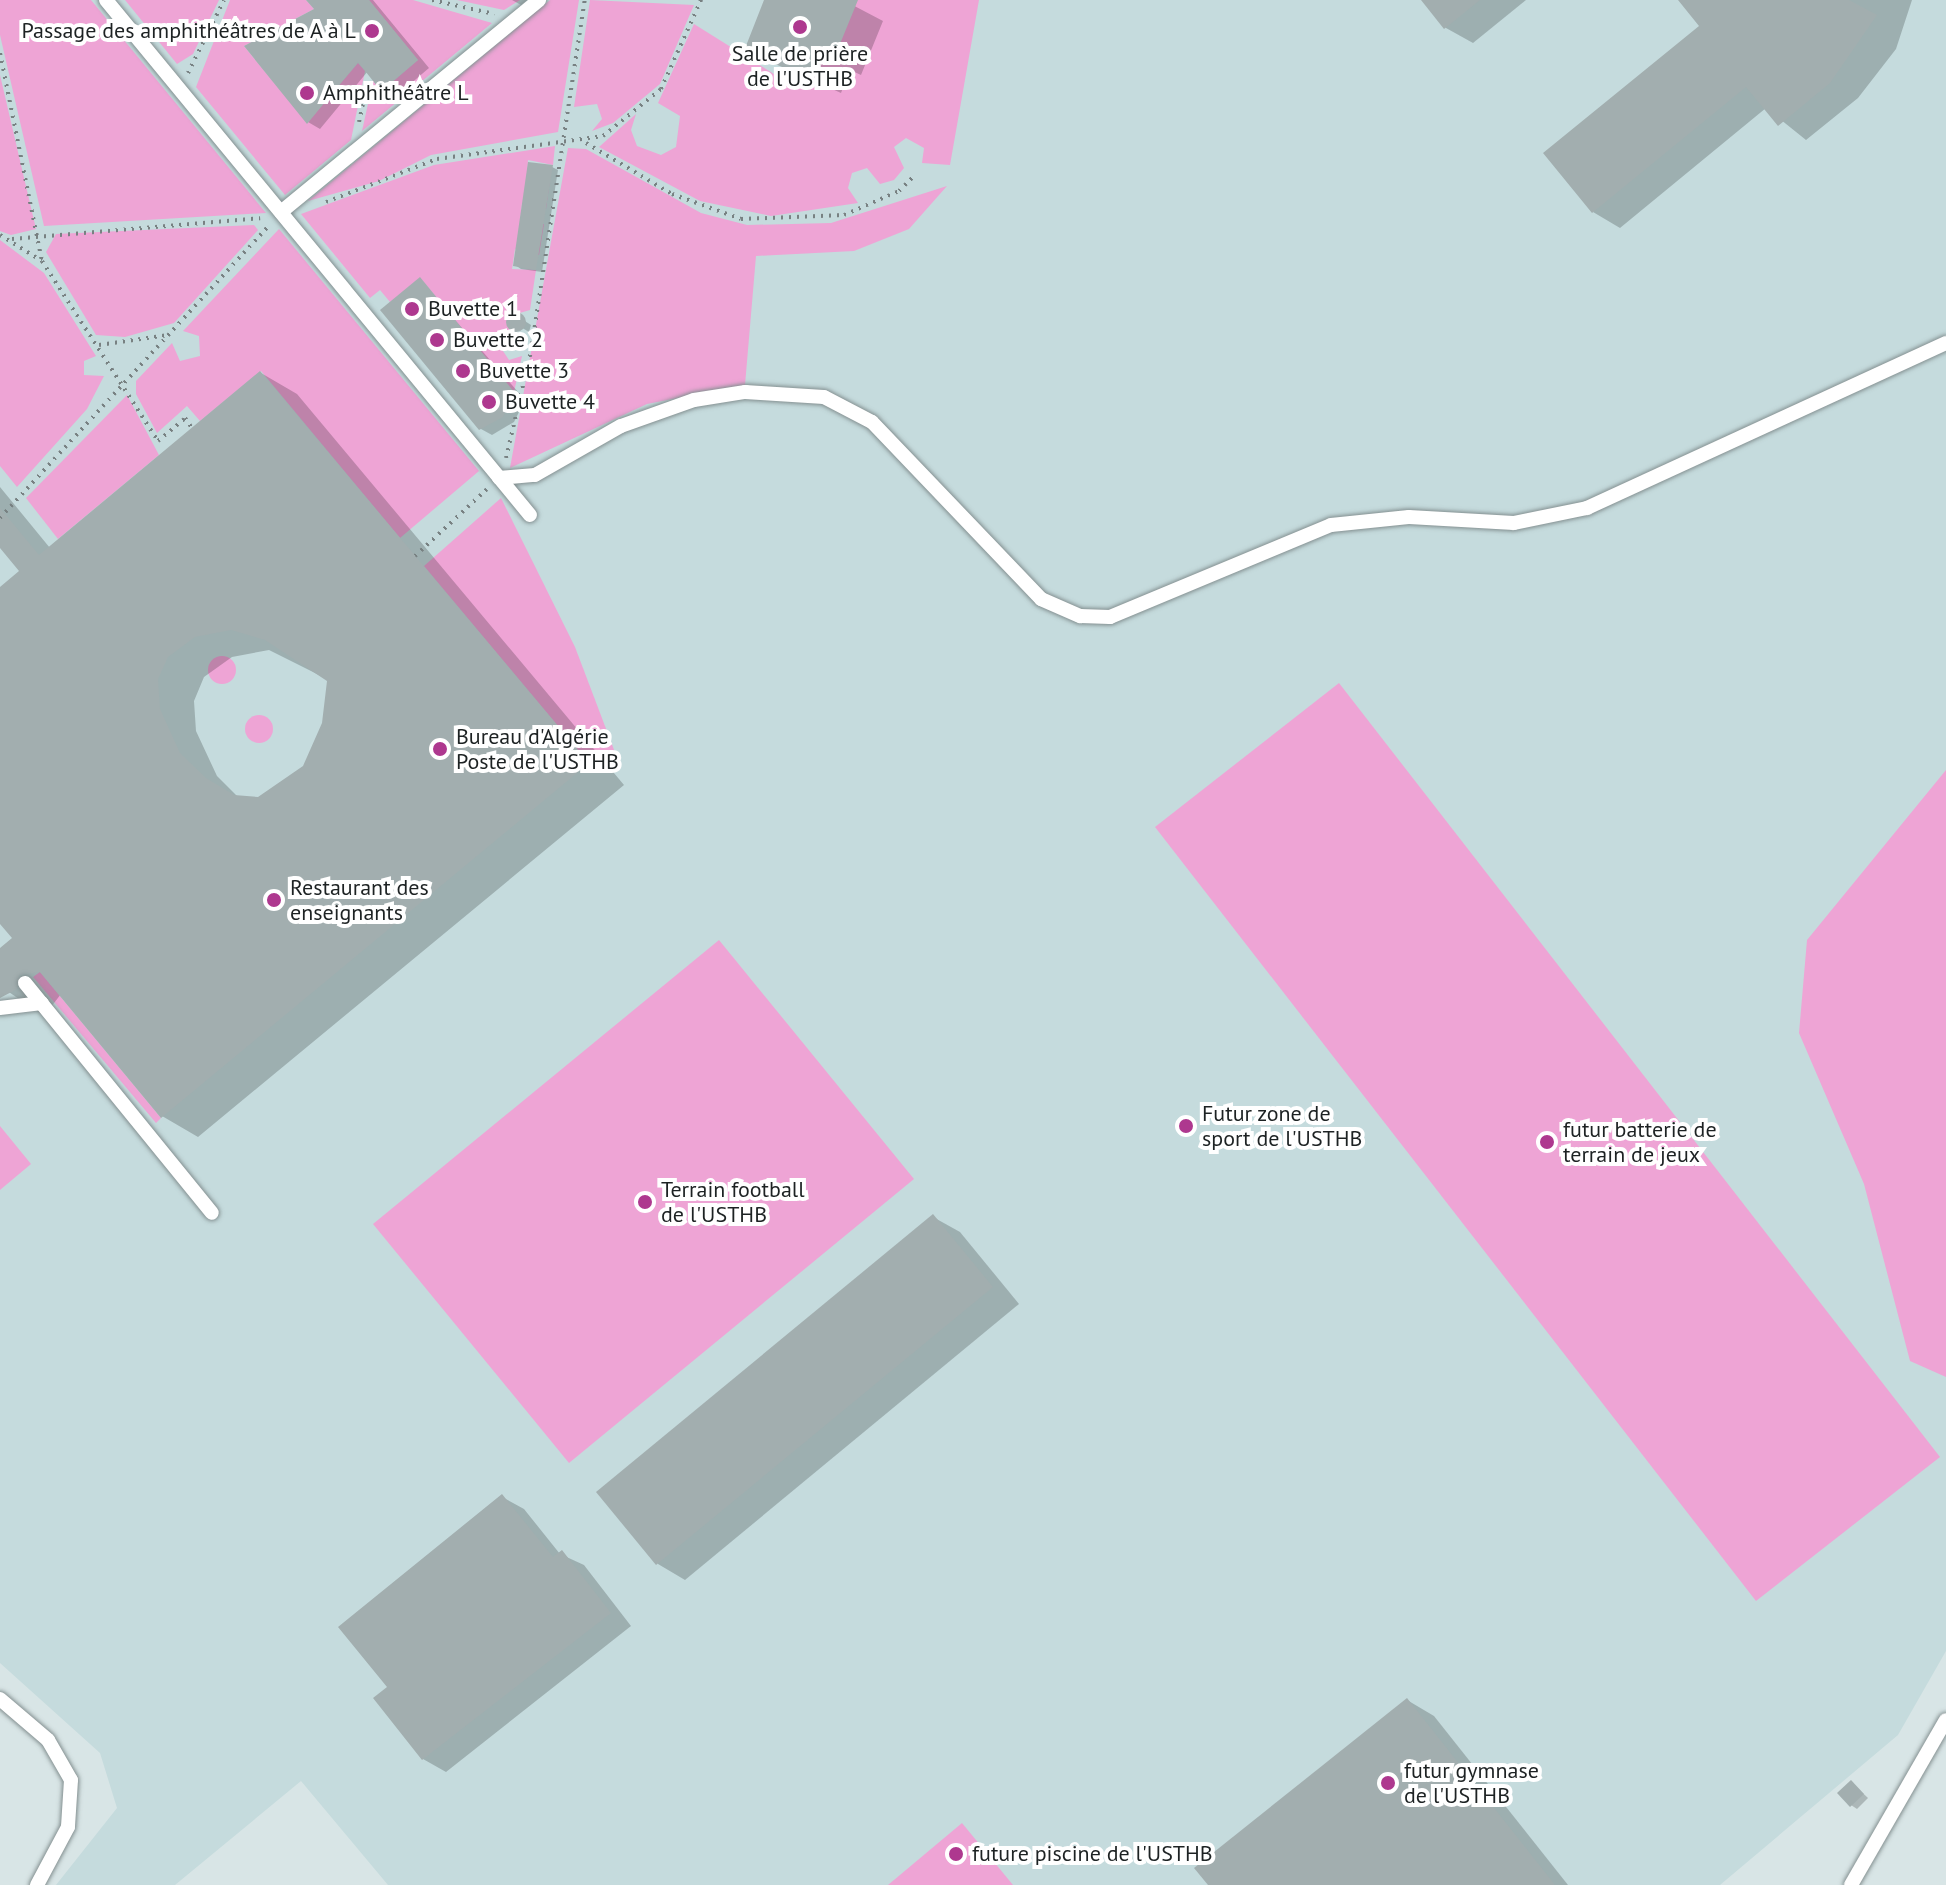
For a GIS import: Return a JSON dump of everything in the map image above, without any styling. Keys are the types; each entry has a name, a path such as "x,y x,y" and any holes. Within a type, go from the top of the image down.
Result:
{"lane":[{"path":"106,0 530,515"},
{"path":"281,212 539,0"},
{"path":"499,478 535,475 621,426 694,400 745,392 824,397 872,422 1041,599 1080,616 1110,617 1331,525 1409,517 1514,523 1587,508 1946,343"},
{"path":"25,983 212,1213"},
{"path":"0,1008 42,1003"},
{"path":"0,1699 48,1740 71,1780 68,1827 37,1885"},
{"path":"1851,1885 1946,1720"}],"path":[{"path":"180,90 224,0"},
{"path":"432,0 497,15 507,27"},
{"path":"415,556 499,478 531,351 585,0"},
{"path":"586,143 661,89 701,0"},
{"path":"0,53 40,231 42,261"},
{"path":"351,156 369,76"},
{"path":"281,212 374,186 428,161 562,139 586,143 672,194 741,219 844,215 899,191 914,176"},
{"path":"0,518 171,334 271,219 40,231 12,239"},
{"path":"0,235 12,239 42,261 125,382 158,441 185,418 192,428"},
{"path":"99,345 171,334"}],"shaded area":[{"path":"0,0 1946,0 1946,1651 1898,1735 1720,1885 388,1885 301,1781 175,1885 56,1885 117,1808 100,1753 0,1663"},
{"path":"0,0 91,0 266,213 44,226 0,35"},
{"path":"125,0 219,0 193,54 177,64"},
{"path":"230,0 306,0 314,9 244,46 307,123 358,63 365,71 351,140 285,195 196,87"},
{"path":"369,0 413,0 492,23 362,131 373,81 382,91 418,60"},
{"path":"457,0 520,0 504,10"},
{"path":"550,0 579,0 558,132 431,155 379,181 308,201"},
{"path":"590,0 694,5 660,84 613,123 592,131 602,119 597,104 574,107"},
{"path":"849,0 979,0 950,165 922,163 924,148 906,138 894,147 904,168 894,180 880,184 867,168 852,173 848,188 858,203 771,216 700,201 599,147 636,114 631,130 637,146 661,155 676,147 680,116 658,103 694,24 785,81 791,70 813,79 822,56 833,60"},
{"path":"0,75 36,229 11,235 0,231"},
{"path":"555,146 553,165 528,160 527,180 550,180 546,209 522,203 520,223 544,224 539,255 515,249 512,269 536,270 530,310 509,316 515,337 501,348 509,360 522,356 514,392 422,280 390,302 380,290 370,298 301,214 434,165"},
{"path":"568,148 586,149 701,213 747,225 831,223 947,186 909,229 854,251 756,256 745,385 647,404 510,468"},
{"path":"254,225 258,230 174,323 125,337 96,335 46,252 56,234"},
{"path":"279,229 479,471 400,538 261,371 200,421 187,406 157,433 136,394 136,381 172,343 180,361 200,356 199,336 183,331"},
{"path":"0,240 44,273 96,356 84,361 84,375 104,376 87,409 17,487 0,466"},
{"path":"127,395 159,455 58,539 26,498"},
{"path":"501,498 575,647 619,763 589,763 424,566"},
{"path":"222,656 232,660 236,670 232,680 222,684 212,680 208,670 212,660"},
{"name":"futur batterie de terrain de jeux","path":"1339,683 1940,1457 1756,1601 1155,827"},
{"path":"259,715 269,719 273,729 269,739 259,743 249,739 245,729 249,719"},
{"path":"1946,770 1946,1377 1910,1361 1864,1184 1799,1033 1807,940"},
{"name":"Terrain football de l'USTHB","path":"719,940 914,1179 569,1463 373,1224"},
{"path":"40,972 161,1118 156,1123 33,977"},
{"path":"0,1126 31,1164 0,1190"},
{"name":"future piscine de l'USTHB","path":"962,1823 1013,1885 888,1885"}],"building":[{"name":"Amphithéâtre L","path":"306,0 369,0 418,60 381,91 358,62 307,124 244,46 314,9"},
{"name":"Salle de prière de l'USTHB","path":"764,0 858,0 833,61 822,56 813,80 744,51"},
{"path":"1421,0 1480,0 1444,29"},
{"path":"1678,0 1849,0 1877,15 1830,83 1778,126 1746,87 1592,213 1543,153 1699,26"},
{"path":"528,162 553,165 536,270 513,266"},
{"path":"420,277 514,392 503,417 479,430 380,310"},
{"path":"516,312 523,315 526,322 523,329 516,332 509,329 506,322 509,315"},
{"path":"260,371 589,763 161,1118 40,972 19,975 17,989 0,998 0,948 12,938 0,924 0,587 19,571 0,548 0,508 39,555","holes":["231,630 265,640 327,681 322,723 303,766 258,797 234,795 206,778 180,753 160,709 158,679 168,657 195,637"]},
{"path":"933,1214 993,1287 656,1565 596,1492"},
{"path":"502,1494 553,1557 562,1550 611,1613 422,1760 373,1698 387,1687 338,1627"},
{"name":"futur gymnase de l'USTHB","path":"1407,1698 1555,1885 1208,1885 1194,1868"},
{"path":"1851,1780 1864,1794 1850,1807 1837,1793"}],"place":[{"name":"Salle de prière de l'USTHB","path":"800,27"},
{"name":"Passage des amphithéâtres de A à L","path":"372,31"},
{"name":"Amphithéâtre L","path":"307,93"},
{"name":"Buvette 1","path":"412,309"},
{"name":"Buvette 2","path":"437,340"},
{"name":"Buvette 3","path":"463,371"},
{"name":"Buvette 4","path":"489,402"},
{"name":"Bureau d'Algérie Poste de l'USTHB","path":"440,749"},
{"name":"Restaurant des enseignants","path":"274,900"},
{"name":"Futur zone de sport de l'USTHB","path":"1186,1126"},
{"name":"futur batterie de terrain de jeux","path":"1547,1142"},
{"name":"Terrain football de l'USTHB","path":"645,1202"},
{"name":"futur gymnase de l'USTHB","path":"1388,1783"},
{"name":"future piscine de l'USTHB","path":"956,1854"}]}
